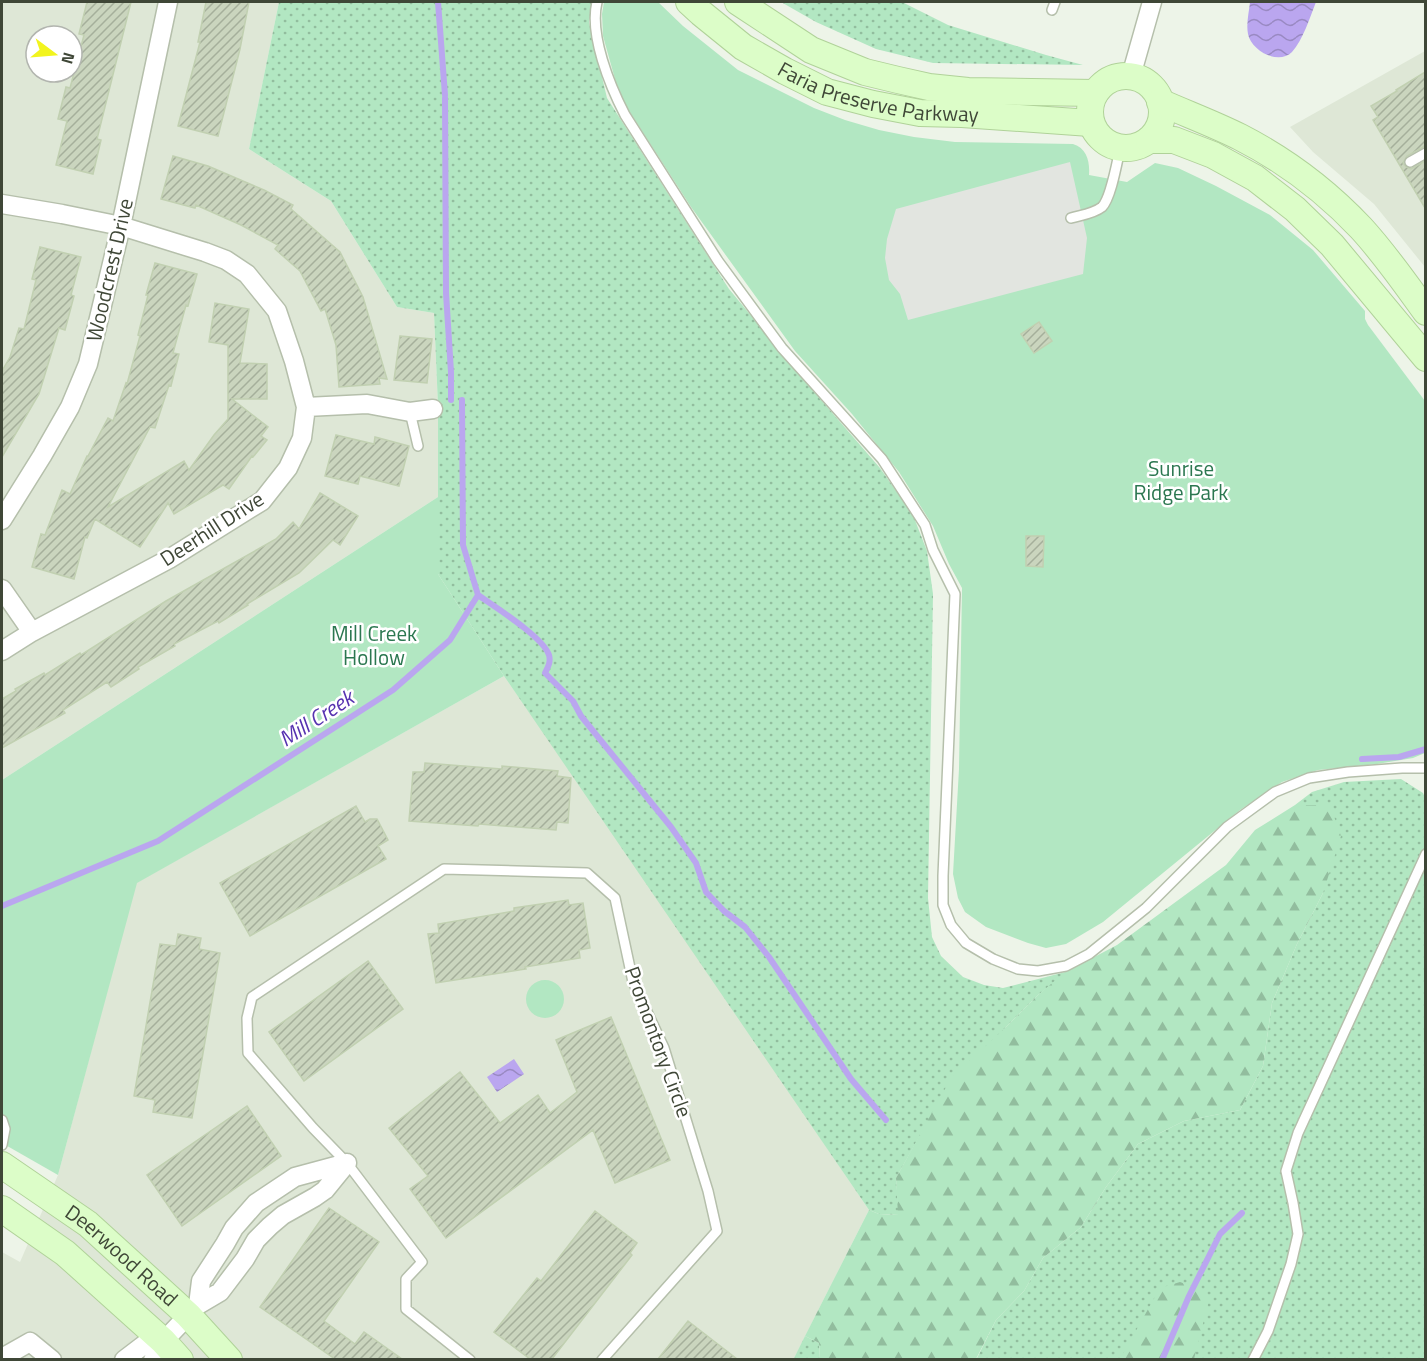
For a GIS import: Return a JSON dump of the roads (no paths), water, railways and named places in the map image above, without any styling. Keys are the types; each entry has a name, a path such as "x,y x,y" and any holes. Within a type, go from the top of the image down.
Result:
{"street":[{"name":"Woodcrest Drive","path":"2,520 70,407 88,364 122,226 168,2"},
{"name":"Faria Preserve Parkway","path":"689,2 743,47 827,92 920,113 1090,123"},
{"name":"Faria Preserve Parkway","path":"738,2 811,50 865,72 929,87 968,91 1095,93"},
{"path":"1131,76 1151,2"},
{"path":"1120,76 1141,79 1156,93 1160,102 1162,112 1156,132 1140,146 1131,149 1112,147 1098,137 1090,123 1089,113 1095,93 1102,85 1120,76"},
{"path":"1160,102 1241,138 1282,162 1322,192 1361,228 1425,312"},
{"path":"1149,140 1174,140 1213,155 1255,178 1295,209 1332,245 1425,357"},
{"name":"Deerhill Drive","path":"2,204 62,213 122,226 226,260 247,274 277,311 306,406 302,438 288,468 262,501 170,558 32,632 2,651"},
{"path":"306,406 367,404 410,412 433,409"},
{"path":"2,589 32,632"},
{"path":"124,1359 145,1344 163,1352 193,1310 201,1281 234,1228 256,1203 295,1177 347,1163"},
{"path":"193,1310 220,1293 256,1240 270,1226 283,1215 325,1190 347,1163"},
{"name":"Deerwood Road","path":"2,1166 88,1224 193,1310 229,1359"},
{"name":"Deerwood Road","path":"2,1209 65,1253 163,1352"},
{"path":"2,1358 30,1342 52,1359"}],"lane":[{"path":"597,2 595,12 599,47 613,91 625,115 718,261 782,348 882,459 925,525 933,550 955,594 943,905 951,925 966,943 993,959 1018,969 1038,971 1066,966 1089,954 1146,908 1227,827 1275,792 1309,778 1348,772 1425,768"},
{"path":"1071,218 1091,213 1103,206 1110,189 1120,148"},
{"path":"1410,162 1425,153"},
{"path":"410,412 418,446"},
{"path":"1253,1359 1268,1331 1292,1264 1298,1234 1286,1171 1298,1133 1425,854"},
{"name":"Promontory Circle","path":"470,1359 406,1309 406,1279 422,1262 347,1163 313,1128 248,1053 247,1018 252,997 444,869 587,873 615,898 633,982 664,1048 708,1191 717,1231 602,1359"},
{"path":"2,1120 5,1130 2,1145"}],"water":[{"path":"1250,2 1316,2 1296,47 1286,56 1273,57 1254,46 1250,40 1247,26"},
{"path":"514,1059 524,1074 497,1092 487,1077"}],"waterway":[{"path":"438,2 445,95"},
{"path":"445,98 446,293 451,400"},
{"name":"Mill Creek","path":"2,906 158,841 393,690 450,640 478,595 463,545 462,400"},
{"path":"478,595 518,623 545,648 550,660 545,673 573,701 581,716 671,827 696,863 706,892 724,911 745,927 769,957 851,1079 886,1120"},
{"path":"1362,759 1399,757 1426,749"},
{"path":"1162,1360 1189,1296 1220,1234 1242,1213"}],"park label":[{"name":"Sunrise Ridge Park","path":"1181,481"},
{"name":"Mill Creek Hollow","path":"374,646"}]}
